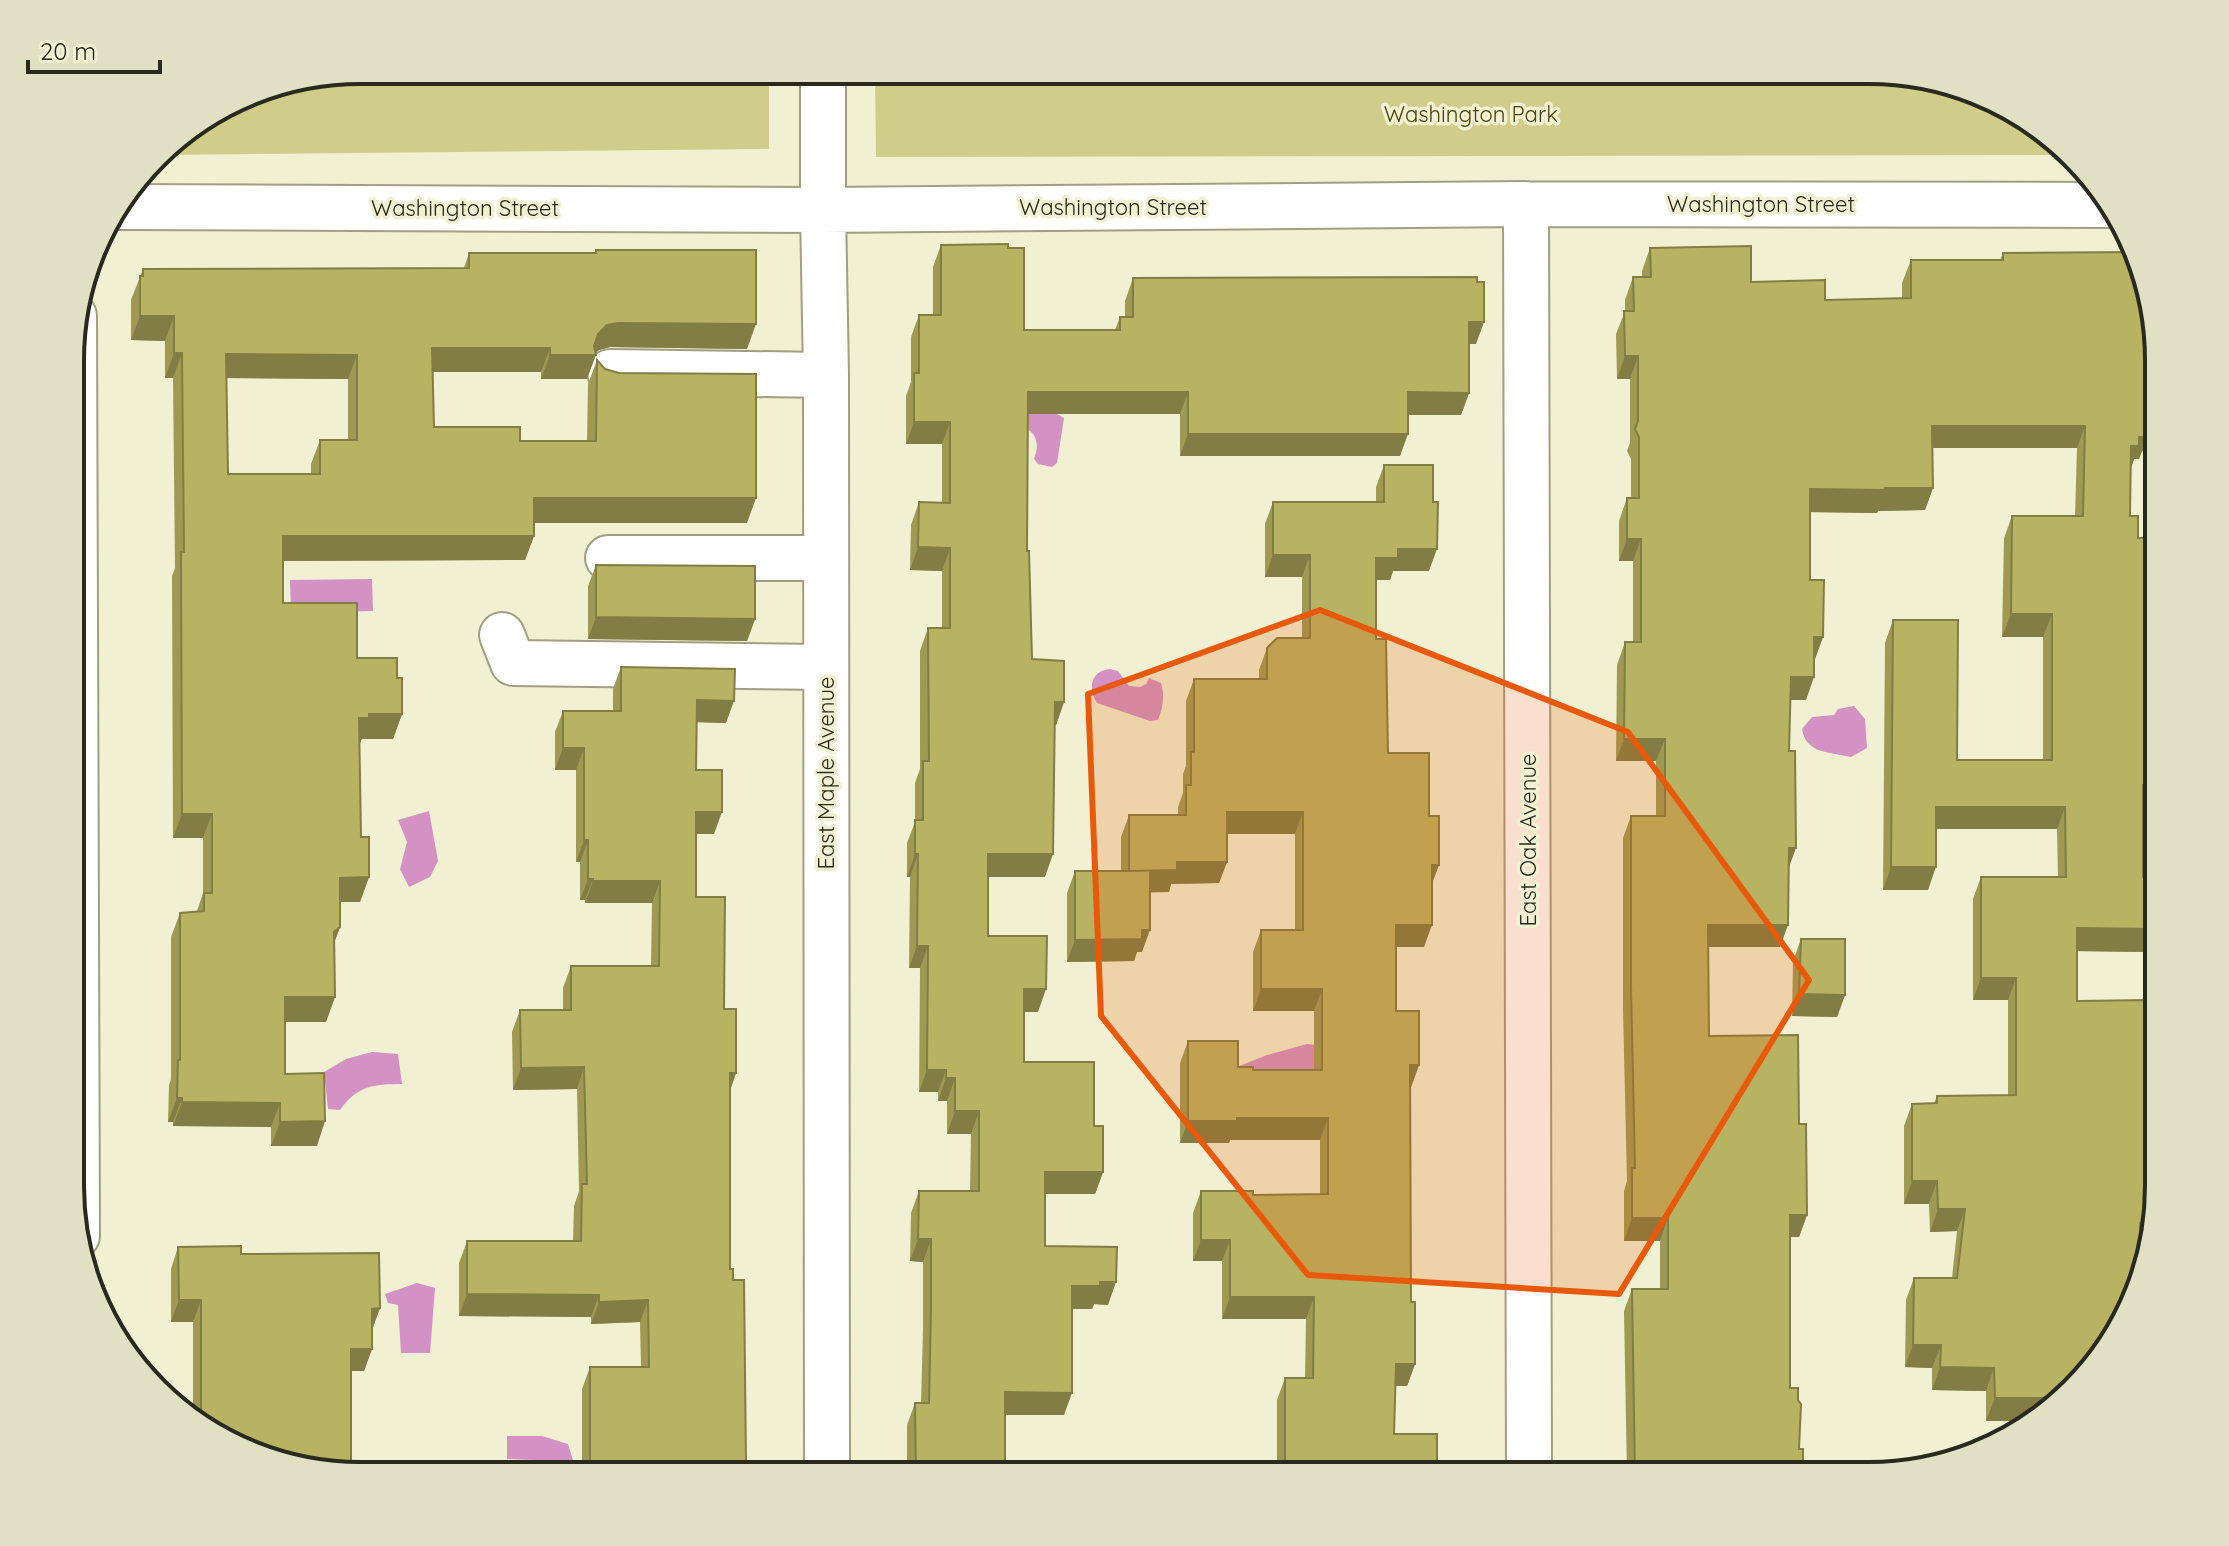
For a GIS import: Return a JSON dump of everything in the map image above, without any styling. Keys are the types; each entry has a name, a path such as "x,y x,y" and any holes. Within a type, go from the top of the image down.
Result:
{"street":[{"name":"East Maple Avenue","path":"823,84 827,1461"},
{"name":"Washington Street","path":"129,207 823,210 1526,204 2098,205"},
{"name":"East Oak Avenue","path":"1526,204 1529,1462"},
{"path":"610,372 826,375"},
{"path":"608,558 826,558"},
{"path":"502,635 513,663 826,667"}],"highlighted area":[{"path":"1320,610 1628,732 1809,980 1619,1294 1308,1275 1101,1016 1088,694"}],"green space":[{"path":"360,84 769,84 769,149 175,155 206,130 254,105 288,93 324,86"},
{"name":"Washington Park","path":"875,84 1887,85 1923,89 1975,105 2007,121 2053,155 876,157"}],"shaded area":[{"path":"1020,405 1064,418 1057,463 1052,467 1038,464 1034,459 1036,441 1025,428"},
{"path":"372,579 373,611 291,613 290,580"},
{"path":"1110,669 1118,671 1129,686 1140,687 1149,678 1161,683 1163,702 1158,720 1150,721 1097,703 1092,692 1093,682 1098,673"},
{"path":"1854,706 1865,719 1867,748 1851,757 1820,750 1808,743 1802,729 1812,717 1834,715 1838,709"},
{"path":"429,811 438,861 430,877 409,887 400,869 407,842 398,820"},
{"path":"1307,1044 1317,1045 1327,1118 1237,1067"},
{"path":"372,1052 398,1054 402,1084 366,1088 340,1110 328,1109 324,1072 346,1059"},
{"path":"417,1283 435,1288 430,1353 401,1353 398,1305 388,1303 385,1294"},
{"path":"507,1436 542,1436 568,1444 573,1461 535,1461 507,1459"}],"building":[{"path":"1008,244 1008,248 1024,248 1024,330 1120,330 1120,317 1133,317 1133,278 1477,277 1477,282 1484,282 1484,322 1469,322 1469,393 1408,392 1408,434 1188,434 1188,392 1028,392 1027,551 1032,659 1064,661 1064,702 1055,702 1053,854 988,854 988,936 1047,936 1046,989 1024,989 1024,1062 1094,1062 1094,1126 1103,1126 1103,1172 1045,1172 1045,1246 1117,1247 1116,1282 1100,1282 1100,1286 1072,1286 1072,1393 1005,1392 1005,1461 916,1461 915,1403 929,1403 931,1308 931,1239 918,1239 919,1191 979,1191 979,1111 955,1111 955,1078 946,1078 946,1070 927,1070 928,946 917,946 918,854 915,854 915,820 923,820 923,761 929,761 928,628 950,628 950,548 918,547 919,502 950,503 950,422 914,422 914,373 919,373 919,315 941,315 941,245"},
{"path":"1751,246 1751,282 1825,280 1825,300 1911,298 1911,260 2003,260 2003,253 2123,252 2140,306 2144,342 2144,437 2139,437 2139,446 2131,446 2130,516 2138,516 2138,538 2144,538 2144,929 2077,928 2077,1001 2144,1000 2144,1204 2140,1240 2130,1275 2108,1324 2088,1354 2045,1398 1995,1398 1994,1368 1940,1367 1941,1345 1913,1345 1914,1278 1957,1278 1965,1209 1938,1209 1937,1181 1912,1181 1912,1104 1937,1103 1937,1096 2016,1095 2016,978 1981,978 1981,877 2066,877 2065,807 1936,807 1936,867 1891,867 1893,620 1958,620 1957,760 2052,760 2052,614 2011,614 2012,516 2083,516 2085,426 1932,426 1933,488 1810,489 1810,580 1824,580 1823,637 1814,637 1814,677 1791,677 1789,751 1795,751 1796,848 1789,848 1788,925 1708,925 1709,1036 1798,1035 1799,1124 1806,1124 1807,1215 1790,1215 1790,1388 1798,1388 1801,1404 1799,1449 1803,1449 1803,1462 1635,1462 1632,1289 1668,1289 1668,1218 1632,1218 1632,1168 1635,1168 1631,816 1665,816 1665,739 1624,739 1625,642 1641,642 1641,539 1627,539 1627,498 1639,498 1639,437 1635,429 1638,421 1638,356 1625,356 1624,311 1634,311 1633,277 1651,277 1650,248"},
{"path":"596,250 756,250 756,324 607,325 598,334 594,346 596,355 550,355 550,348 432,348 434,427 520,427 520,441 596,441 597,360 605,369 619,373 756,374 756,498 534,498 534,536 283,536 283,603 357,603 357,658 397,658 397,678 402,678 402,714 369,714 369,718 359,718 361,837 369,837 369,877 340,878 340,927 334,932 335,997 285,997 285,1074 324,1073 325,1121 280,1122 280,1103 182,1102 182,1098 177,1098 180,913 204,911 204,893 212,893 212,814 182,814 182,353 174,353 174,316 140,316 140,276 143,276 143,269 469,268 469,253 596,253","holes":["226,354 357,355 357,440 320,440 320,474 228,474"]},
{"path":"1384,465 1433,465 1433,502 1438,502 1437,549 1398,549 1398,558 1376,558 1376,639 1386,639 1388,753 1429,753 1429,816 1439,816 1439,865 1432,865 1432,925 1396,925 1396,1011 1419,1011 1419,1065 1410,1065 1411,1302 1415,1302 1415,1364 1396,1364 1394,1434 1437,1434 1437,1462 1285,1462 1285,1378 1313,1378 1314,1297 1230,1297 1230,1240 1201,1240 1201,1191 1253,1191 1253,1195 1328,1194 1328,1118 1188,1121 1188,1041 1238,1041 1238,1067 1253,1067 1253,1070 1322,1070 1322,989 1261,989 1261,930 1303,930 1303,812 1227,812 1227,862 1177,862 1177,870 1129,871 1129,815 1186,815 1186,785 1191,785 1191,752 1194,752 1194,679 1267,679 1267,648 1277,638 1310,638 1310,555 1273,555 1273,502 1384,502"},
{"path":"596,565 755,566 755,619 596,617"},
{"path":"621,667 735,669 734,701 697,700 696,770 722,770 722,812 696,812 696,897 725,897 724,1009 736,1009 736,1073 730,1073 730,1269 733,1269 733,1280 744,1280 746,1461 590,1461 590,1367 649,1367 648,1300 599,1302 599,1295 467,1294 467,1241 581,1241 582,1184 587,1184 584,1067 521,1068 520,1010 571,1010 571,966 659,966 660,881 588,879 588,840 584,840 584,748 563,748 563,711 621,711"},
{"path":"1075,871 1150,871 1150,930 1142,930 1142,939 1075,940"},
{"path":"1801,939 1845,939 1845,995 1799,994"},
{"path":"241,1246 241,1254 379,1253 380,1308 372,1309 372,1349 351,1349 351,1461 306,1457 271,1447 238,1434 201,1412 201,1300 179,1300 178,1247"}]}
